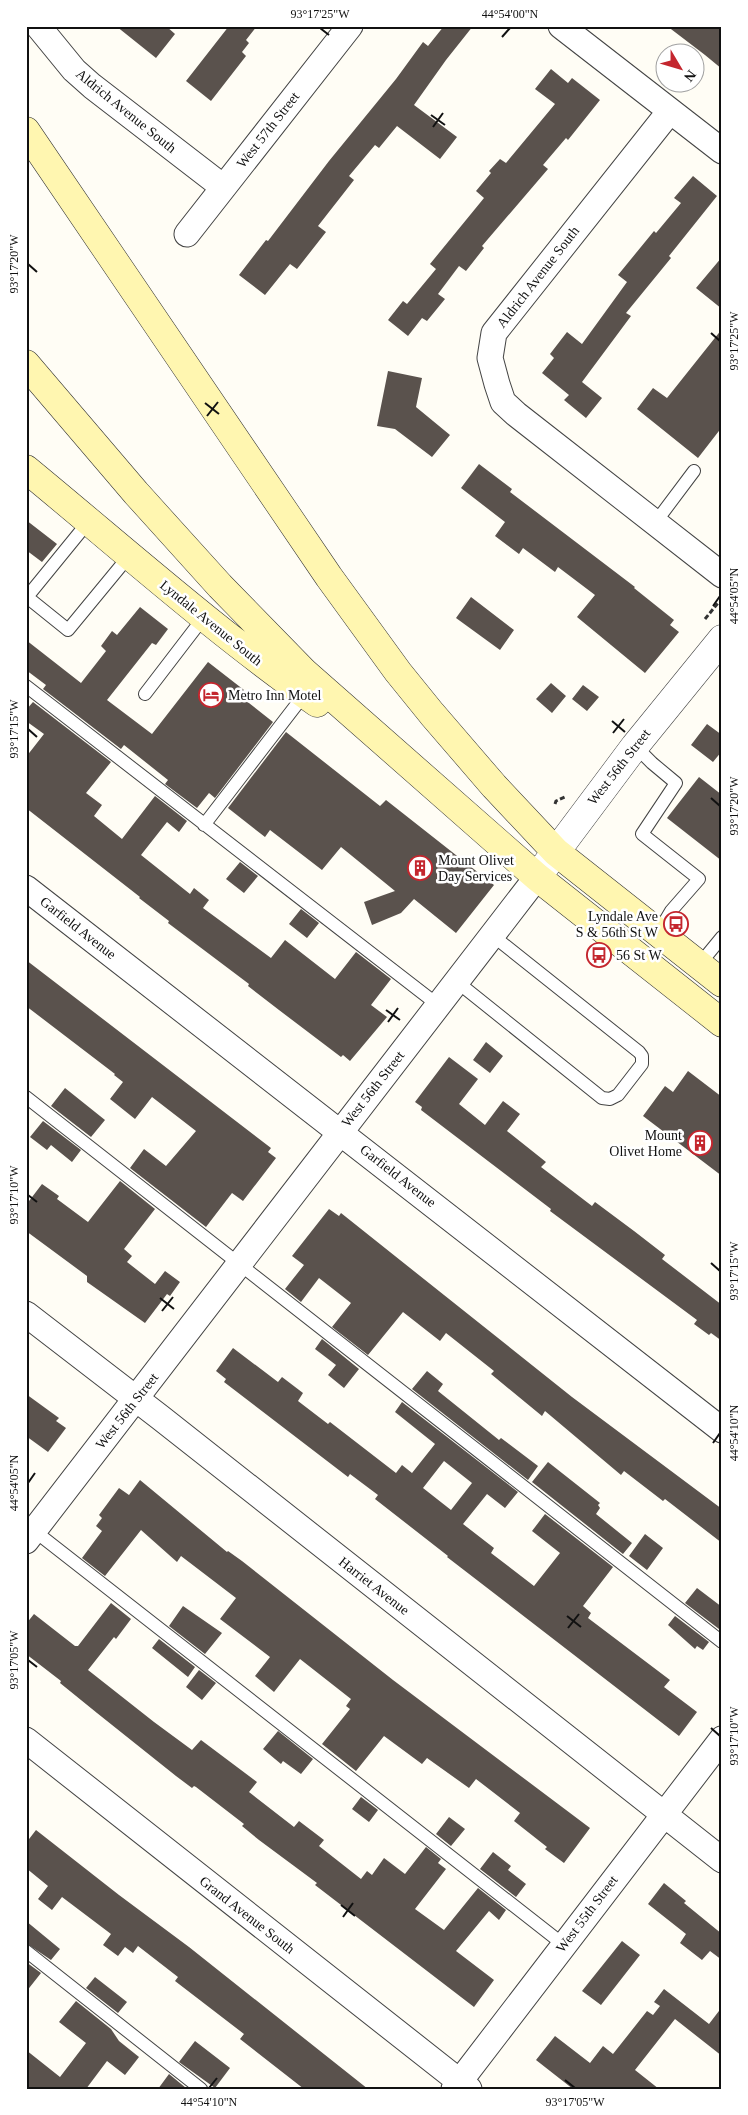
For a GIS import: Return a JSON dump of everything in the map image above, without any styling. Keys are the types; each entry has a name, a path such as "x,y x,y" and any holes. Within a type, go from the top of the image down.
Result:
{"main road":[{"path":"26,131 324,569 378,644 460,747 556,852 722,983"},
{"path":"26,364 130,486 309,688"},
{"name":"Lyndale Avenue South","path":"26,469 256,659 309,688 406,762 537,877"},
{"path":"537,877 722,1023"}],"street":[{"name":"Aldrich Avenue South","path":"38,26 68,64 92,86 223,187"},
{"name":"West 57th Street","path":"188,234 350,26"},
{"path":"560,26 722,151"},
{"name":"Aldrich Avenue South","path":"670,111 494,333 490,358 503,402 722,575"},
{"name":"West 56th Street","path":"29,1532 137,1399 537,877 635,746 722,639"},
{"name":"Garfield Avenue","path":"26,888 721,1427"},
{"name":"Harriet Avenue","path":"26,1314 137,1399 722,1860"},
{"name":"West 55th Street","path":"461,2086 564,1945 722,1739"},
{"name":"Grand Avenue South","path":"26,1740 461,2086"}],"lane":[{"path":"654,523 694,471"},
{"path":"89,521 27,597 68,630 129,556"},
{"path":"145,694 204,617"},
{"path":"26,686 438,1005"},
{"path":"204,824 309,688"},
{"path":"635,746 652,764 676,783 642,834 699,879 671,911 658,933"},
{"path":"456,981 602,1098 618,1095 642,1064 642,1056 639,1052 492,935"},
{"path":"699,965 722,937"},
{"path":"26,1097 722,1642"},
{"path":"29,1532 564,1945"},
{"path":"26,1951 202,2089"}],"building":[{"path":"116,26 166,26 175,34 156,58"},
{"path":"229,26 257,26 246,40 249,43 242,52 246,56 211,101 186,81"},
{"path":"444,26 473,26 414,105 457,137 440,159 397,126 379,148 375,145 349,176 354,180 318,226 326,232 297,269 290,264 265,295 239,275 396,79 423,42 428,46"},
{"path":"667,26 722,26 722,69 706,56 706,42 688,42"},
{"path":"551,69 568,83 572,78 600,100 568,140 566,138 543,165 548,169 482,246 484,248 466,271 459,266 438,294 445,299 427,321 422,318 408,336 388,320 403,301 407,304 436,269 430,264 484,198 476,191 491,173 489,171 500,159 506,163 555,104 535,89"},
{"path":"693,176 717,196 669,256 671,258 626,313 631,316 582,382 602,398 586,418 564,400 569,395 542,373 554,358 550,354 567,332 582,344 627,282 618,275 654,231 656,233 681,203 674,198"},
{"path":"722,257 722,309 696,288"},
{"path":"722,329 722,427 698,458 637,409 653,388 667,398"},
{"path":"388,371 422,378 416,407 450,435 432,457 395,429 377,426"},
{"path":"479,464 512,489 510,492 635,587 674,620 670,625 679,632 645,673 577,617 595,595 558,567 555,572 523,548 519,554 495,536 505,522 461,488"},
{"path":"26,520 57,544 42,562 26,550"},
{"path":"471,597 514,630 500,650 456,618"},
{"name":"Metro Inn Motel","path":"140,607 168,629 156,645 152,643 107,700 152,734 208,662 244,690 240,696 273,722 215,798 209,793 197,808 165,784 168,780 124,745 121,749 43,689 46,685 26,670 26,640 81,683 106,651 101,646 112,631 117,635"},
{"path":"551,683 566,696 552,713 536,699"},
{"path":"583,685 599,697 587,711 572,699"},
{"path":"33,702 111,762 86,793 102,805 94,816 122,839 155,796 187,821 179,832 167,822 141,855 190,894 194,888 209,900 203,908 271,958 285,940 335,979 356,952 391,979 371,1005 387,1017 350,1061 343,1055 341,1057 248,986 249,984 168,923 169,921 140,897 26,808 26,757 44,734 26,721 26,710"},
{"path":"707,724 722,735 722,751 713,762 691,745"},
{"path":"286,732 380,806 386,800 494,885 456,933 414,899 401,913 372,925 364,902 395,891 341,847 322,870 270,830 265,837 228,808"},
{"path":"699,777 722,795 722,861 667,818"},
{"path":"240,862 258,876 244,893 226,879"},
{"path":"301,909 319,923 307,938 289,924"},
{"path":"26,960 271,1148 268,1152 276,1158 243,1201 232,1193 206,1227 130,1168 144,1149 166,1166 196,1131 152,1097 135,1119 110,1099 123,1082 26,1006"},
{"path":"486,1042 503,1056 490,1073 473,1060"},
{"path":"449,1057 478,1079 459,1104 485,1125 503,1101 520,1114 507,1131 546,1162 541,1167 592,1206 595,1202 634,1231 665,1255 662,1259 722,1305 722,1341 711,1333 709,1335 694,1324 697,1320 550,1211 551,1209 421,1110 422,1107 415,1102"},
{"name":"Mount Olivet Home","path":"688,1071 722,1097 722,1176 643,1116 665,1086 673,1092"},
{"path":"65,1088 105,1120 91,1137 51,1106"},
{"path":"43,1121 81,1150 72,1162 51,1145 47,1150 30,1137"},
{"path":"120,1181 155,1209 124,1249 132,1256 127,1262 155,1284 165,1271 180,1282 170,1296 167,1294 145,1323 87,1282 87,1276 26,1231 26,1205 42,1184 59,1196 57,1199 88,1222"},
{"path":"329,1209 339,1216 341,1213 572,1397 722,1509 722,1543 665,1499 663,1501 624,1471 621,1475 545,1411 542,1416 491,1374 494,1371 446,1333 440,1341 403,1312 368,1355 332,1327 351,1303 319,1278 301,1302 285,1289 304,1265 292,1256"},
{"path":"322,1339 359,1369 344,1388 328,1375 336,1365 315,1349"},
{"path":"233,1348 278,1382 282,1377 303,1393 298,1401 328,1424 330,1422 396,1473 402,1465 412,1473 435,1444 395,1412 402,1402 518,1492 505,1508 487,1494 463,1524 494,1548 491,1553 534,1586 560,1553 532,1531 545,1514 613,1567 583,1606 591,1613 588,1618 670,1680 664,1687 697,1712 679,1736 447,1557 375,1499 378,1495 350,1474 348,1477 224,1382 226,1379 216,1371","holes":["444,1461 472,1483 451,1510 423,1488"]},
{"path":"427,1371 443,1384 438,1391 499,1440 501,1438 538,1466 528,1480 412,1389"},
{"path":"26,1394 59,1418 56,1421 66,1428 48,1452 26,1436"},
{"path":"548,1462 600,1503 598,1505 600,1508 596,1514 632,1543 623,1554 532,1482"},
{"path":"140,1480 227,1552 242,1561 393,1680 590,1828 564,1863 545,1849 547,1847 514,1821 520,1813 476,1779 469,1788 427,1758 422,1764 384,1736 356,1771 322,1744 350,1709 346,1706 351,1699 300,1659 274,1692 255,1676 270,1657 220,1619 236,1598 181,1556 177,1562 141,1530 105,1576 82,1558 102,1531 96,1526 102,1518 99,1515 119,1488 129,1495"},
{"path":"645,1534 663,1548 647,1570 629,1556"},
{"path":"697,1588 722,1607 722,1626 719,1629 685,1603"},
{"path":"111,1603 131,1619 88,1670 154,1722 192,1750 201,1740 257,1782 249,1792 294,1827 299,1821 324,1840 319,1846 361,1879 367,1871 372,1875 384,1858 405,1874 426,1847 441,1859 438,1863 446,1869 415,1909 444,1930 478,1888 506,1910 499,1920 489,1911 456,1951 494,1980 474,2007 315,1885 317,1883 242,1826 244,1824 196,1787 192,1788 176,1776 26,1654 26,1624 34,1614 75,1646 78,1646"},
{"path":"183,1606 222,1633 205,1654 169,1626"},
{"path":"675,1616 709,1642 703,1650 697,1646 695,1649 668,1625"},
{"path":"159,1639 195,1667 188,1677 152,1648"},
{"path":"199,1670 216,1683 202,1700 186,1687"},
{"path":"278,1731 313,1759 301,1774 283,1761 281,1764 263,1749"},
{"path":"361,1797 378,1810 369,1822 352,1809"},
{"path":"449,1817 465,1829 451,1846 436,1834"},
{"path":"36,1830 189,1947 368,2089 304,2089 240,2039 244,2034 175,1981 178,1977 138,1946 133,1953 125,1947 118,1956 103,1945 111,1934 62,1897 52,1910 38,1899 48,1886 26,1868 26,1843"},
{"path":"493,1852 511,1866 508,1870 526,1884 516,1897 480,1869"},
{"path":"664,1883 686,1901 684,1903 722,1934 722,1960 710,1951 702,1960 680,1943 686,1934 648,1904"},
{"path":"26,1921 60,1949 51,1960 26,1943"},
{"path":"622,1941 640,1955 601,2005 582,1991"},
{"path":"26,1962 41,1973 26,1992"},
{"path":"95,1977 127,2002 118,2013 86,1988"},
{"path":"664,1989 709,2024 722,2007 722,2056 675,2019 635,2070 659,2089 573,2089 536,2060 555,2036 590,2063 603,2046 613,2054 647,2011 653,2015 660,2006 654,2002"},
{"path":"76,2001 111,2029 119,2041 139,2057 125,2075 107,2061 86,2089 26,2089 26,2050 60,2077 86,2043 59,2022"},
{"path":"195,2041 230,2068 215,2088 179,2062"},
{"path":"169,2074 186,2088 186,2089 158,2089"}],"place":[{"name":"Metro Inn Motel","path":"211,695"},
{"name":"Mount Olivet Day Services","path":"420,868"},
{"name":"Lyndale Ave S & 56th St W","path":"676,924"},
{"name":"56 St W","path":"599,955"},
{"name":"Mount Olivet Home","path":"700,1143"}]}
